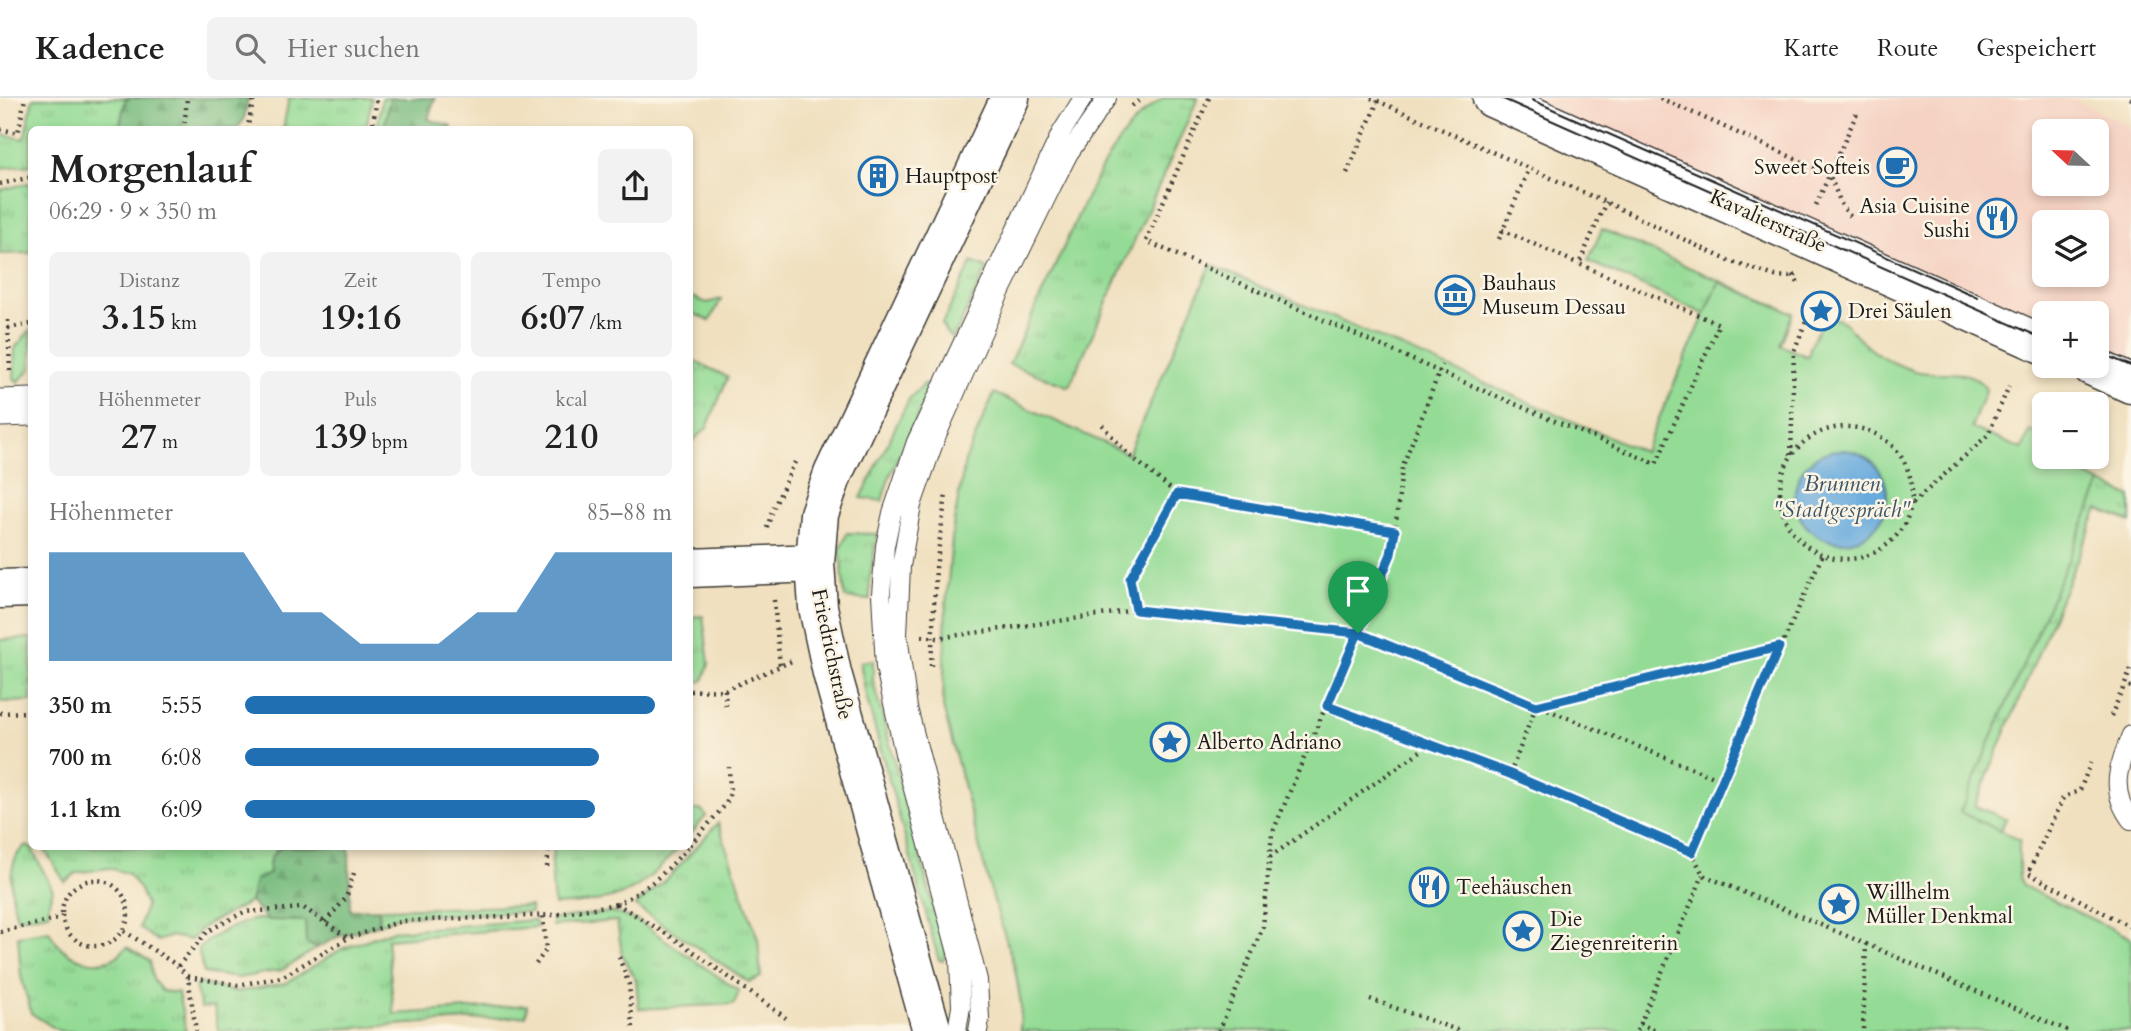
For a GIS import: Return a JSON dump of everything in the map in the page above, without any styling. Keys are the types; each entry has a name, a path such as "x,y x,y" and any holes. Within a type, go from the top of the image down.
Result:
{"street":[{"name":"Friedrichstraße","path":"932,1031 826,647 818,607 815,563 819,514 833,474 1010,98"},
{"name":"Kavalierstraße","path":"1492,98 2032,340"},
{"name":"Kavalierstraße","path":"1539,98 2032,316"},
{"path":"2109,351 2131,360"},
{"path":"2109,374 2131,384"},
{"path":"693,568 815,563"},
{"path":"0,589 28,588"}],"lane":[{"path":"957,1031 961,1007 958,960 907,767 885,667 881,594 885,546 899,490 916,442 1061,133 1083,98"},
{"path":"978,1031 978,980 908,708 898,635 901,566 912,505 941,426 999,295 1052,186 1076,143 1107,98"},
{"path":"2131,735 2116,784 2122,808 2131,820"}],"path":[{"path":"0,129 18,133 25,98"},
{"path":"184,126 187,98"},
{"path":"248,126 254,98"},
{"path":"373,126 377,98"},
{"path":"1127,112 1143,98"},
{"path":"1209,98 1146,241 1440,372 1656,464 1719,324 1502,230"},
{"path":"1371,98 1606,202 1749,269 1775,276 1793,277"},
{"path":"1660,98 1829,174 1842,206 1850,216 1867,226 1881,249"},
{"path":"1347,173 1378,101"},
{"path":"1829,174 1857,113"},
{"path":"1499,239 1529,169"},
{"path":"0,184 28,178"},
{"path":"1579,264 1606,202"},
{"path":"1524,250 1528,241"},
{"path":"1173,261 1176,254"},
{"path":"1791,456 1794,351 1814,301"},
{"path":"8,320 15,408"},
{"path":"8,328 28,325"},
{"path":"1219,1031 1263,927 1272,834 1391,554 1402,468 1443,365"},
{"path":"1912,504 1988,435 2009,386"},
{"path":"1102,425 1128,454 1177,494 1395,531"},
{"path":"1849,426 1871,431 1890,443 1904,460 1912,481 1912,504 1906,523 1895,539 1880,552 1842,560 1822,556 1805,546 1791,531 1782,513 1779,493 1782,474 1791,456 1806,439 1827,429 1849,426"},
{"path":"931,673 936,568 946,491"},
{"path":"1136,610 1130,579 1177,494"},
{"path":"1692,852 1779,647 1822,556"},
{"path":"771,565 780,666"},
{"path":"932,637 1136,610 1358,633 1721,780"},
{"path":"693,691 725,690 826,647"},
{"path":"1536,706 1779,647"},
{"path":"2110,719 2131,669"},
{"path":"2125,684 2131,687"},
{"path":"725,690 726,708"},
{"path":"1327,706 1510,774 1692,852 1703,875 2070,1031"},
{"path":"1510,774 1536,706"},
{"path":"0,713 28,712"},
{"path":"1269,857 1429,745"},
{"path":"2095,755 2080,790 2063,798 2028,873 2131,928"},
{"path":"693,841 726,804 730,793 729,767"},
{"path":"547,867 549,850"},
{"path":"188,977 238,985 282,977 348,937 402,921 543,916 617,904 642,892 685,850"},
{"path":"325,922 346,898 355,873"},
{"path":"1637,1031 1703,875"},
{"path":"86,881 103,881 113,885 124,896 128,909 124,931 106,945 87,946 71,937 61,918 64,903 73,889 86,881"},
{"path":"617,904 681,943 786,1018"},
{"path":"178,966 208,931 244,912 304,908 348,937"},
{"path":"536,964 546,950 543,916"},
{"path":"0,932 61,918"},
{"path":"124,931 178,966 188,977 196,1031"},
{"path":"1863,1031 1866,944"},
{"path":"619,957 629,985 634,1028"},
{"path":"1370,999 1460,1031"},
{"path":"1640,1024 1656,1031"}],"shaded area":[{"path":"1512,98 2072,98 2131,126 2131,372 2109,362 2109,301 2032,301 2032,328"}],"green space":[{"path":"33,98 130,98 125,102 121,126 28,126 28,165 0,168 0,134 24,139"},
{"path":"130,98 248,98 244,119 239,126 121,126 125,101"},
{"path":"289,98 372,98 367,126 284,126"},
{"path":"382,98 390,98 385,126 378,126"},
{"path":"390,98 435,98 428,119 452,126 385,126"},
{"path":"1163,98 1198,98 1069,387 1009,364 1080,211 1114,147 1145,112"},
{"path":"28,183 28,253 0,254 0,190"},
{"path":"1602,229 1793,313 1780,345 1728,325 1588,261"},
{"path":"972,262 987,268 953,339 942,324"},
{"path":"1211,265 1644,452 1719,282 1793,313 1780,345 1808,357 1820,327 1832,319 1840,320 1871,349 1898,365 1924,373 1971,376 1986,389 1971,428 2022,449 2030,431 2032,469 2072,469 2101,483 1960,812 2019,840 2019,878 2023,886 2131,938 2131,1031 1020,1031 1021,1004 1015,969 990,888 943,707 946,605 953,528 965,461 994,393 1128,454"},
{"path":"693,297 707,303 721,299 710,321 693,313"},
{"path":"28,333 28,372 18,382 14,378 15,348"},
{"path":"693,360 728,377 707,428 693,440"},
{"path":"933,382 889,478 882,501 861,498 909,399 924,384"},
{"path":"2070,469 2072,469 2131,497 2131,522 2098,509 1975,806 2006,819 2000,831 1960,812 2020,672"},
{"path":"847,533 877,534 870,577 870,600 845,598 840,550"},
{"path":"703,616 709,664 703,681 693,682 693,617"},
{"path":"28,638 28,701 1,702 0,640"},
{"path":"873,660 873,681 946,953 943,961 939,960 937,954 866,696 860,662"},
{"path":"693,810 702,810 706,816 693,831"},
{"path":"718,823 758,939 761,977 749,982 635,906 671,875"},
{"path":"2000,831 2019,840 1937,861"},
{"path":"26,845 28,850 33,850 53,890 49,913 17,918 11,879 19,852"},
{"path":"45,850 277,850 269,874 255,881 250,902 204,926 191,940 171,936 158,941 139,928 146,905 140,890 127,873 109,868 76,873 65,882"},
{"path":"349,850 350,910 379,909 378,925 337,937 317,948 306,943 305,921 268,920 250,902 255,880 269,874 271,858 275,852"},
{"path":"554,850 676,850 637,886 594,902 554,905 551,866"},
{"path":"530,906 531,912 398,916 378,925 379,909"},
{"path":"612,912 638,921 739,991 734,1004 639,1009 636,980 622,954 617,921 552,926 552,919"},
{"path":"256,919 306,921 306,943 317,948 282,970 238,978 204,973 198,949 225,930"},
{"path":"534,920 538,927 387,939 394,1014 527,1005 526,1016 307,1031 218,1031 214,1007 201,1008 195,986 199,983 237,992 286,983 342,949 391,931"},
{"path":"49,931 60,947 85,961 104,961 116,957 127,947 150,961 153,980 162,991 178,993 186,1031 59,1031 31,1013 21,976 18,936"}],"water":[{"name":"Brunnen \"Stadtgespräch\"","path":"1841,450 1858,454 1873,464 1883,479 1887,496 1883,513 1873,528 1858,538 1841,542 1824,538 1809,528 1799,513 1795,496 1799,479 1809,464 1824,454"}],"tram line":[{"path":"1501,98 2032,334"},
{"path":"1532,100 1977,297"},
{"path":"2109,357 2131,366"}],"place":[{"name":"Sweet Softeis","path":"1897,167"},
{"name":"Hauptpost","path":"878,176"},
{"name":"Asia Cuisine Sushi","path":"1997,218"},
{"name":"Bauhaus Museum Dessau","path":"1455,295"},
{"name":"Drei Säulen","path":"1821,311"},
{"name":"Alberto Adriano","path":"1170,742"},
{"name":"Teehäuschen","path":"1429,887"},
{"name":"Willhelm Müller Denkmal","path":"1839,904"},
{"name":"Die Ziegenreiterin","path":"1523,931"}],"route":[{"path":"1358,633 1136,610 1130,579 1177,494 1395,531 1391,554 1358,633 1536,706 1779,647 1692,852 1510,774 1327,706 1358,633"}]}
